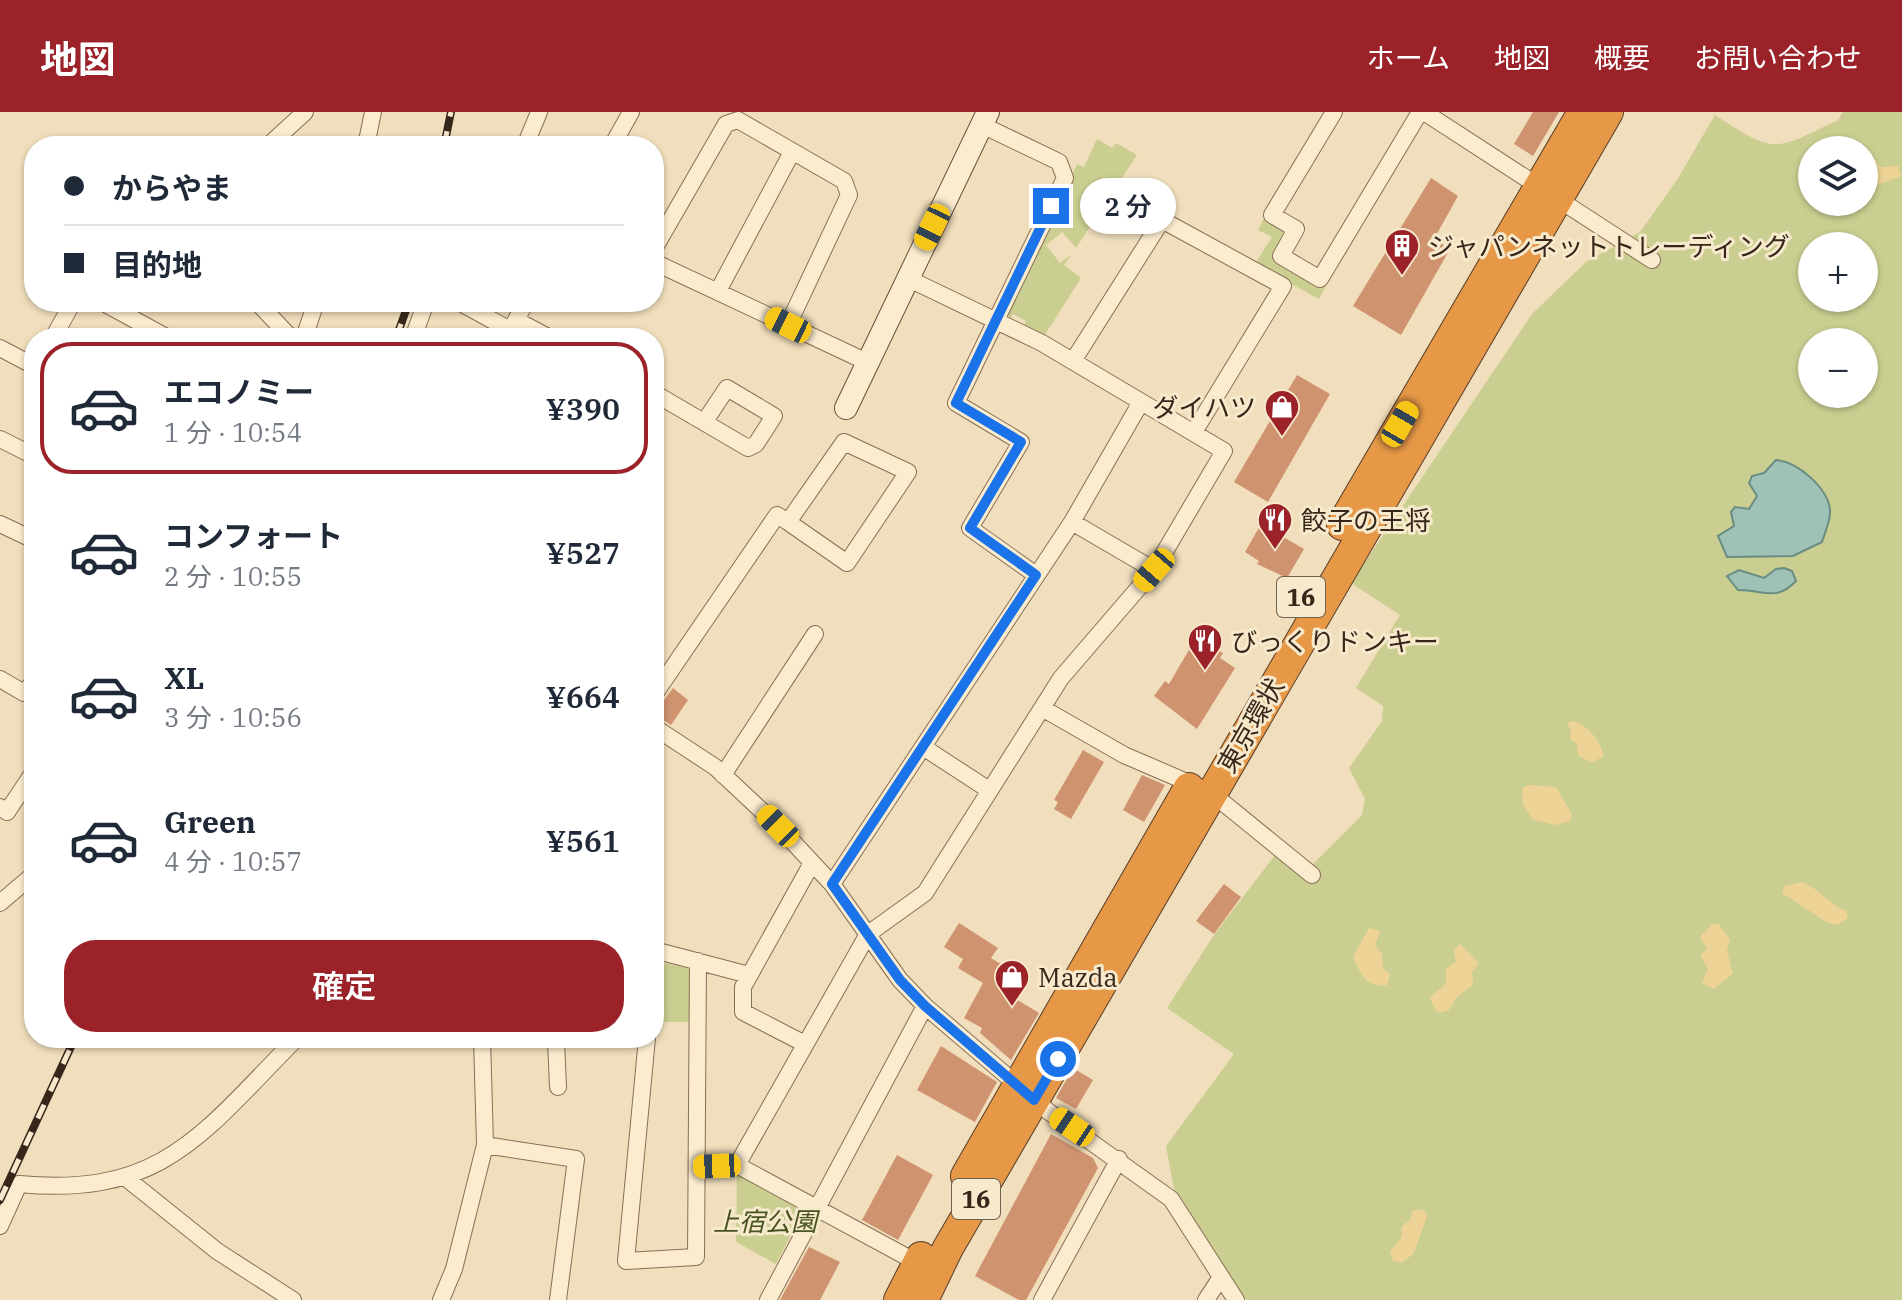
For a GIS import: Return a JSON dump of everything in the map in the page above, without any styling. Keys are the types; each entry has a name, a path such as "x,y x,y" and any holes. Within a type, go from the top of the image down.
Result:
{"highway":[{"name":"東京環状","path":"899,1300 918,1263 1027,1092 1548,192 1583,112"},
{"name":"東京環状","path":"1548,192 1608,112"},
{"name":"東京環状","path":"923,1300 1027,1092"}],"street":[{"path":"282,136 305,112"},
{"path":"368,136 373,112"},
{"path":"529,136 539,112"},
{"path":"1334,112 1272,215 1296,229 1281,256 1320,279 1422,112 1652,260"},
{"path":"617,136 628,113"},
{"path":"846,408 985,118 1059,162 1065,178 956,403 1021,442 970,528 1036,575"},
{"path":"664,232 726,124 738,120 844,181 849,195 788,325"},
{"path":"718,291 792,152"},
{"path":"1073,361 1162,220 1283,286 1194,432"},
{"path":"664,267 867,362"},
{"path":"737,1165 868,934 925,893 1073,663 1154,570 1224,451 1073,361 907,278"},
{"path":"120,312 150,328"},
{"path":"266,312 282,328"},
{"path":"478,312 508,328"},
{"path":"0,348 24,361"},
{"path":"664,398 705,421"},
{"path":"832,884 1072,522 1141,402"},
{"path":"0,439 24,451"},
{"path":"664,680 777,515 847,563 908,472 844,442 788,522"},
{"path":"1072,522 1154,570"},
{"path":"0,524 24,535"},
{"path":"723,775 815,634"},
{"path":"0,679 24,693"},
{"path":"1042,708 1074,729 1200,789 1312,875"},
{"path":"664,734 723,775 812,863 832,884 900,980 925,1006 1027,1092 1171,1199 1236,1300"},
{"path":"923,747 989,790"},
{"path":"0,807 7,812 24,786"},
{"path":"805,1044 743,1012 743,987 812,863"},
{"path":"0,903 24,883"},
{"path":"664,952 749,975"},
{"path":"646,1048 626,1261 696,1257 698,961"},
{"path":"768,1300 814,1208 925,1006"},
{"path":"0,1226 19,1184 64,1188 126,1178 149,1169 205,1133 287,1048"},
{"path":"441,1300 454,1269 485,1145 482,1048"},
{"path":"556,1048 558,1087"},
{"path":"485,1145 576,1159 558,1300"},
{"path":"1042,1300 1119,1159"},
{"path":"697,1167 737,1165 918,1263"},
{"path":"126,1178 217,1251 293,1300"},
{"path":"1206,1300 1221,1277"}],"green space":[{"path":"1843,112 1902,112 1902,1300 1246,1300 1175,1195 1166,1146 1234,1054 1167,1008 1214,935 1278,851 1308,869 1362,815 1365,799 1349,768 1382,721 1383,706 1356,688 1400,615 1351,583 1532,314 1586,262 1640,232 1677,180 1715,115 1764,142 1787,143 1798,139 1798,216 1878,216 1878,136 1804,136 1838,120"},
{"path":"1097,139 1112,148 1116,143 1137,155 1076,248 1062,232 1046,245 1060,263 1072,254 1064,265 1081,278 1044,336 1024,326 1026,321 1013,314 1010,320 1007,310 1077,164 1084,167"},
{"path":"1264,218 1285,229 1287,236 1275,258 1326,286 1319,299 1255,264 1272,237 1258,230"},
{"path":"664,965 687,968 692,973 692,1022 664,1022"},
{"name":"上宿公園","path":"737,1172 798,1206 801,1215 776,1264 736,1242"}],"sand":[{"path":"1878,164 1880,167 1898,166 1901,176 1878,185"},
{"path":"1571,721 1593,734 1603,757 1592,762 1578,756 1577,744 1570,739 1571,730 1567,724"},
{"path":"1529,785 1556,787 1572,814 1570,821 1556,825 1533,820 1523,805 1522,788"},
{"path":"1802,882 1846,911 1848,918 1838,925 1828,923 1782,893 1784,886"},
{"path":"1712,924 1719,924 1730,940 1727,951 1733,973 1714,989 1702,983 1708,969 1700,956 1707,948 1700,937"},
{"path":"1369,928 1380,931 1375,945 1382,954 1383,969 1390,974 1387,985 1369,982 1353,957"},
{"path":"1460,944 1479,963 1472,972 1473,985 1457,997 1449,1010 1437,1013 1430,998 1446,983 1446,969 1456,962 1454,951"},
{"path":"1424,1209 1427,1216 1414,1253 1402,1263 1393,1261 1390,1252 1402,1236 1401,1227 1410,1220 1412,1211"}],"water":[{"path":"1776,460 1802,470 1824,493 1830,514 1822,542 1793,556 1727,557 1718,536 1734,526 1731,512 1735,507 1749,509 1757,496 1749,483 1752,476 1764,473"},
{"path":"1776,569 1792,571 1796,581 1776,593 1738,590 1727,576 1739,570 1764,578"}],"building":[{"path":"1533,112 1559,112 1533,156 1514,144"},
{"name":"ジャパンネットトレーディング","path":"1431,178 1458,196 1434,239 1450,249 1401,335 1353,306"},
{"name":"ダイハツ","path":"1297,375 1330,394 1268,502 1234,482"},
{"name":"餃子の王将","path":"1261,524 1304,549 1287,578 1257,564 1259,561 1245,552"},
{"path":"1193,643 1206,650 1209,645 1223,653 1220,658 1235,668 1197,729 1154,696 1165,681 1169,684"},
{"path":"673,688 688,700 671,725 664,720 664,700"},
{"path":"1083,750 1104,762 1071,819 1054,809 1058,802 1054,800"},
{"path":"1142,775 1165,785 1144,822 1123,810"},
{"path":"1224,884 1241,897 1214,934 1196,921"},
{"path":"959,923 998,948 991,958 1017,974 1006,993 1039,1013 1011,1060 980,1033 982,1028 964,1018 983,983 958,968 963,959 944,947"},
{"path":"941,1046 997,1082 975,1122 917,1090"},
{"path":"1073,1068 1093,1080 1076,1109 1056,1098"},
{"path":"1051,1134 1093,1158 1098,1168 1026,1300 1019,1300 975,1276"},
{"path":"897,1155 933,1175 898,1240 862,1220"},
{"path":"809,1247 840,1262 820,1300 780,1300"}],"railway":[{"path":"446,136 451,112"},
{"path":"400,328 405,312"},
{"path":"0,1200 70,1048"}],"place":[{"name":"ジャパンネットトレーディング","path":"1402,277"},
{"name":"ダイハツ","path":"1282,438"},
{"name":"餃子の王将","path":"1275,551"},
{"name":"びっくりドンキー","path":"1205,672"},
{"name":"Mazda","path":"1012,1008"}],"route":[{"path":"1051,206 956,403 1021,442 970,528 1036,575 832,884 900,980 925,1006 1019,1083 1034,1100 1058,1059"}]}
